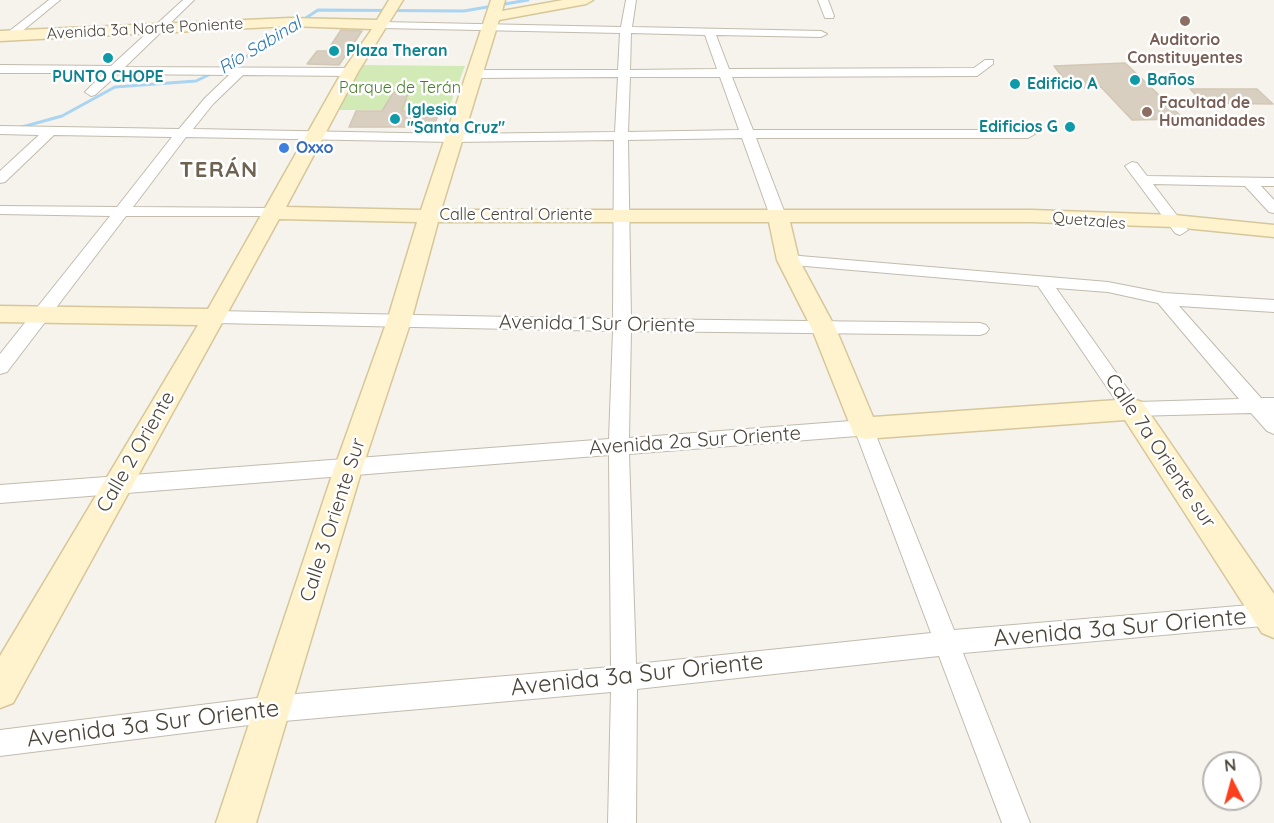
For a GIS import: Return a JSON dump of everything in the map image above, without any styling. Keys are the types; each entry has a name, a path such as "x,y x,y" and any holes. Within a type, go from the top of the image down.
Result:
{"main road":[{"path":"495,15 586,0"},
{"name":"Avenida 3a Norte Poniente","path":"6,35 326,22 390,11"},
{"name":"Calle 2 Oriente","path":"0,690 273,213 350,72 390,11"},
{"name":"Calle 3 Oriente Sur","path":"236,823 348,469 399,321 429,216 495,15"},
{"name":"Calle Central Oriente","path":"273,213 429,216 1032,216"},
{"path":"778,216 788,260 824,329 864,428"},
{"name":"Quetzales","path":"1032,216 1177,226"},
{"path":"1177,226 1274,231"},
{"path":"1177,226 1274,240"},
{"path":"0,314 214,316"},
{"name":"Avenida 2a Sur Oriente","path":"864,428 1132,409"},
{"name":"Calle 7a Oriente sur","path":"1132,409 1272,617"}],"street":[{"path":"6,35 55,0"},
{"path":"91,92 189,0"},
{"path":"622,823 624,678 619,446 623,215 621,136 626,30 631,0"},
{"path":"823,0 829,16"},
{"path":"390,11 495,15 626,30 821,34"},
{"path":"709,31 778,216"},
{"path":"476,74 977,72 988,62"},
{"path":"0,69 350,72"},
{"path":"0,367 181,135 236,71"},
{"path":"0,130 181,135 454,138 748,134 1028,135"},
{"path":"0,179 50,131"},
{"path":"1132,166 1177,226"},
{"path":"1142,180 1274,182"},
{"path":"1248,181 1274,209"},
{"name":"Calle Central Oriente","path":"0,210 273,213"},
{"path":"788,260 1108,287 1164,299 1274,306"},
{"name":"Calle 7a Oriente sur","path":"1043,282 1132,409"},
{"path":"1164,299 1266,405 1274,426"},
{"name":"Avenida 1 Sur Oriente","path":"214,316 824,329 980,329"},
{"name":"Avenida 2a Sur Oriente","path":"1132,409 1266,405"},
{"path":"864,428 1016,823"},
{"name":"Avenida 2a Sur Oriente","path":"0,495 864,428"},
{"name":"Avenida 3a Sur Oriente","path":"0,743 273,709 624,678 946,643 1272,617"}],"green space":[{"name":"Parque de Terán","path":"362,65 465,66 448,110 334,110"}],"building":[{"name":"Plaza Theran","path":"341,30 362,31 339,65 307,64 317,51 327,51"},
{"path":"1125,63 1184,119 1132,120 1101,87 1071,88 1054,66"},
{"path":"1190,89 1257,89 1273,104 1204,103"},
{"name":"Iglesia \"Santa Cruz\"","path":"399,90 409,90 402,111 439,111 434,127 349,127 356,111 382,111 393,93"}],"waterway":[{"name":"Río Sabinal","path":"0,133 62,116 115,87 196,81 246,57 318,10 464,11 528,0"}],"place":[{"name":"Auditorio Constituyentes","path":"1185,21"},
{"name":"Plaza Theran","path":"334,51"},
{"name":"PUNTO CHOPE","path":"108,58"},
{"name":"Baños","path":"1135,80"},
{"name":"Edificio A","path":"1015,84"},
{"name":"Facultad de Humanidades","path":"1147,112"},
{"name":"Iglesia \"Santa Cruz\"","path":"395,119"},
{"name":"Edificios G","path":"1070,127"},
{"name":"Oxxo","path":"284,148"}],"district":[{"name":"TERÁN","path":"219,170"}]}
